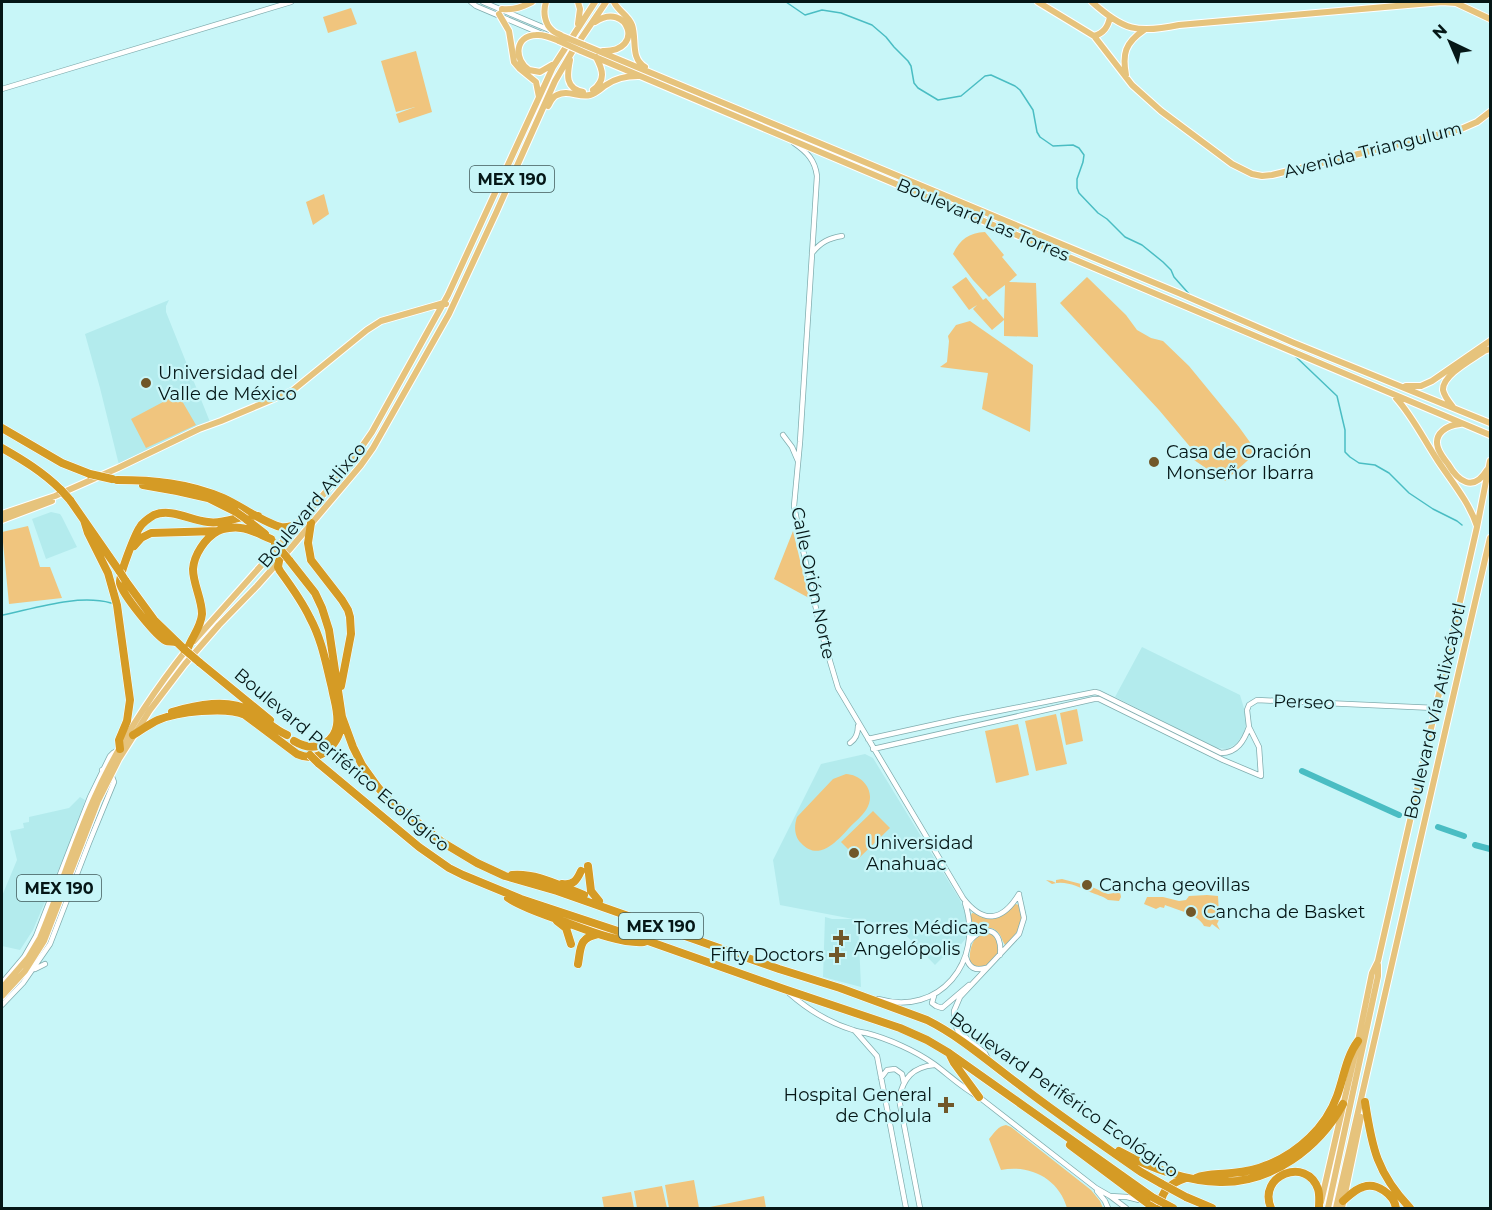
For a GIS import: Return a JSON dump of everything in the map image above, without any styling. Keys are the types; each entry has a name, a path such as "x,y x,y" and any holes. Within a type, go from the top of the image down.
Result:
{"highway":[{"name":"Boulevard Periférico Ecológico","path":"2,428 62,464 90,474 208,498 236,512 273,541 315,593 322,608 329,630 342,717 362,765 386,797 442,842 484,867 505,876 669,929 779,969 819,980 940,1026 1142,1172 1212,1209"},
{"name":"Boulevard Periférico Ecológico","path":"2,448 32,465 61,490 155,621 181,646 258,708 419,847 449,868 498,890 900,1028 927,1040 1016,1101 1149,1200 1173,1209"},
{"path":"114,479 166,483 200,490 225,499 280,526 289,527 299,523"},
{"path":"218,531 204,543 194,561 194,574 202,614 198,628 181,646 167,641 134,607 120,583 141,525 155,514 170,513 209,523 258,516"},
{"path":"84,520 108,573 117,605 130,700 127,721 119,740 119,750"},
{"path":"311,523 308,543 310,557 345,605 351,621 351,634 340,696"},
{"path":"131,548 141,538 151,533 218,531 233,528 243,528 273,541"},
{"path":"279,561 279,571 301,602 314,626 323,650 338,715 334,735 326,743 305,746 294,741"},
{"path":"329,630 331,686"},
{"path":"134,734 151,722 175,711 223,704 246,709 287,735"},
{"path":"134,734 170,716 231,710 245,716 297,754 314,757 335,744 341,730 342,717"},
{"path":"505,876 524,875 565,885 572,884 585,869 591,891 599,901"},
{"path":"554,882 669,929"},
{"path":"498,890 515,902 551,917 629,942 648,941"},
{"path":"551,917 566,928 571,944"},
{"path":"578,964 583,941 593,935 603,934"},
{"path":"1161,1209 1161,1200 1167,1189 1176,1182 1205,1174 1232,1173 1259,1168 1278,1160 1302,1144 1323,1123 1330,1112 1349,1056 1359,1041"},
{"path":"949,1053 979,1097"},
{"path":"1021,1086 1043,1098 1118,1151 1150,1166 1191,1178 1219,1182 1262,1175 1282,1166 1317,1140 1332,1123 1343,1104"},
{"path":"1365,1102 1370,1139 1382,1171 1401,1200 1410,1209"},
{"path":"1270,1209 1268,1197 1270,1188 1274,1181 1290,1172 1306,1174 1313,1180 1318,1190 1320,1209"},
{"path":"1342,1205 1356,1190 1368,1185 1380,1188 1389,1195 1396,1209"},
{"path":"1149,1200 1154,1209"}],"main road":[{"path":"532,2 520,8 501,12 509,31 514,62 536,82 539,97"},
{"path":"546,2 544,14 550,34 534,34 526,38 519,47 519,59 525,68 533,72 543,71 555,63"},
{"path":"578,2 580,9 578,27"},
{"name":"Boulevard Atlixco","path":"2,985 28,958 40,938 85,820 107,772 181,646 213,619 299,523 369,438 444,303 555,63 595,2"},
{"name":"Boulevard Atlixco","path":"107,772 172,681 219,625 279,561 373,448 453,306 555,81 606,2"},
{"path":"614,2 631,25 637,61 660,77"},
{"path":"1038,2 1094,36 1126,76"},
{"path":"1092,2 1110,17 1128,27 1144,30 1442,2 1456,3 1491,19"},
{"path":"572,52 568,78 572,86 581,92 596,88 602,79 597,54 622,46 628,36 627,25 619,16 608,14 590,26"},
{"path":"1094,36 1103,31 1110,17"},
{"path":"1126,76 1124,57 1126,49 1136,35 1144,30"},
{"name":"Boulevard Las Torres","path":"550,34 660,77 1181,294 1304,348 1490,423"},
{"name":"Boulevard Las Torres","path":"597,54 641,77 1488,434"},
{"path":"496,213 502,209 553,97 567,92 580,95 591,94 626,76 641,77"},
{"name":"Avenida Triangulum","path":"1126,76 1132,85 1161,111 1232,164 1252,174 1262,176 1461,129 1491,112"},
{"path":"2,514 55,496 199,429 292,391 381,321 444,303 453,306"},
{"path":"1399,385 1414,387 1427,384 1491,341"},
{"path":"1453,407 1443,391 1446,380 1484,351 1491,349"},
{"path":"1394,395 1405,408 1469,507 1477,527"},
{"path":"2,520 29,511 119,472 221,421"},
{"path":"1464,424 1447,428 1440,433 1437,441 1438,448 1454,474 1463,481 1474,482 1484,474 1491,461"},
{"name":"Boulevard Vía Atlixcáyotl","path":"1328,1209 1378,975 1378,962 1491,461"},
{"name":"Boulevard Vía Atlixcáyotl","path":"1336,1209 1491,538"},
{"path":"213,619 219,625"},
{"name":"MEX 190","path":"2,996 25,971 44,941 107,772"},
{"name":"Boulevard Vía Atlixcáyotl","path":"1320,1209 1359,1041 1372,973 1378,962"},
{"name":"Boulevard Vía Atlixcáyotl","path":"1342,1205 1391,984 1390,970"}],"street":[{"path":"2,88 291,2"},
{"name":"Boulevard Las Torres","path":"471,2 477,6 501,12"},
{"name":"Boulevard Las Torres","path":"483,2 550,34"},
{"name":"Calle Orión Norte","path":"786,138 813,160 817,176 794,506 821,631 838,688 963,898 975,912"},
{"path":"812,253 825,240 842,236"},
{"path":"783,435 792,447 798,463"},
{"path":"868,739 1086,693 1099,693 1221,753 1226,753 1239,746 1249,727"},
{"path":"873,749 1099,699 1223,760 1261,776 1259,747 1249,727"},
{"name":"Perseo","path":"1249,727 1247,710 1257,700 1435,708"},
{"path":"1037,703 1039,711"},
{"path":"850,743 857,735 858,723"},
{"path":"2,1005 23,983 50,944 114,782 107,772"},
{"path":"968,915 972,911 982,915 999,915 1005,912 1020,896 1024,918 1017,937 957,1002 954,1015 954,1022 960,1033 985,1053 989,1061"},
{"name":"Calle Orión Norte","path":"963,898 968,915 969,942"},
{"path":"870,998 905,1003 922,1000 935,993 952,979 966,957 969,942 983,931 991,931 998,937 1001,943 1000,955"},
{"path":"966,957 970,966 975,969 988,968"},
{"path":"31,972 45,964"},
{"path":"935,993 932,1003 942,1008 963,988 975,982"},
{"path":"784,989 819,1015 855,1031 868,1033 902,1046 934,1065 1126,1209"},
{"path":"855,1031 877,1056 897,1136 906,1209"},
{"path":"920,1209 899,1099 909,1074 924,1066 934,1065"},
{"path":"881,1078 887,1070 895,1069 902,1074 904,1083"},
{"path":"897,1136 903,1134 906,1137"},
{"path":"1096,1188 1108,1209"},
{"path":"1110,1196 1149,1200"}],"shaded area":[{"path":"351,8 357,24 328,33 323,17"},
{"path":"416,51 432,112 399,123 396,114 415,107 396,112 381,61"},
{"path":"324,194 329,214 313,225 306,202"},
{"path":"985,232 1017,275 1009,282 1036,283 1038,337 1004,336 1004,320 992,330 973,309 977,305 969,310 952,287 966,277 983,300 986,298 1004,319 1005,285 989,297 953,254 966,238"},
{"path":"1087,277 1126,315 1137,330 1151,338 1163,341 1189,366 1257,452 1225,481 1194,460 1197,455 1159,410 1060,303"},
{"name":"Universidad del Valle de México","path":"169,300 166,312 210,422 119,465 85,334"},
{"path":"970,321 1033,365 1030,432 982,409 988,373 940,367 947,362 948,336 956,325"},
{"path":"178,394 196,425 146,448 131,419"},
{"path":"51,512 60,514 77,547 46,559 32,519"},
{"path":"28,526 40,567 50,567 62,598 9,604 2,532"},
{"path":"793,531 809,598 774,579"},
{"path":"1142,647 1240,695 1246,715 1246,724 1244,733 1236,744 1227,749 1216,748 1115,697"},
{"path":"1077,709 1083,741 1066,745 1060,713"},
{"path":"1056,714 1067,764 1036,771 1025,721"},
{"path":"1018,724 1029,775 996,783 985,731"},
{"name":"Universidad Anahuac","path":"865,754 873,758 960,900 965,912 968,936 957,949 953,947 935,965 899,928 858,919 861,987 823,977 825,917 853,919 780,905 773,860 821,764"},
{"path":"846,774 858,778 867,786 870,797 866,810 834,843 821,850 808,849 796,834 797,817 833,779"},
{"path":"80,797 85,800 76,828 33,930 20,950 2,946 2,896 17,860 10,831 24,828 23,823 29,822 29,817 69,808"},
{"path":"873,811 890,828 858,859 841,842"},
{"path":"1062,879 1081,884 1083,880 1108,894 1120,892 1121,897 1119,901 1108,900 1072,885 1052,884 1046,880 1056,883 1056,880"},
{"path":"1189,896 1218,896 1219,914 1208,913 1207,918 1219,920 1217,924 1220,930 1212,924 1210,927 1204,926 1192,915 1165,905 1164,908 1156,909 1144,904 1147,897 1163,897 1179,901 1186,900"},
{"path":"1015,904 1020,905 1021,923 1014,936 1005,945 994,929 987,928 971,933 972,913 1000,914"},
{"path":"983,933 991,933 994,936 999,944 998,954 986,966 978,967 970,963 971,950 973,942"},
{"path":"1006,1125 1091,1190 1103,1208 1067,1208 1057,1189 1042,1176 1022,1169 1001,1170 989,1139 998,1128"},
{"path":"694,1180 699,1208 669,1208 665,1185"},
{"path":"662,1186 667,1208 637,1208 634,1191"},
{"path":"631,1192 634,1208 604,1208 602,1197"},
{"path":"764,1196 766,1208 710,1207"}],"waterway":[{"path":"786,2 805,15 822,10 841,13 872,25 908,61 914,83 918,88 938,100 961,96 985,76 991,75 1015,86 1033,110 1040,137 1053,146 1073,145 1079,148 1084,155 1077,179 1079,193 1125,237 1142,245 1163,262 1190,295"},
{"path":"1294,355 1337,396 1345,430 1345,452 1359,463 1375,465 1389,473 1409,493 1462,525"},
{"path":"3,615 71,601 111,603"},
{"path":"1302,771 1399,815"},
{"path":"1438,827 1464,836"},
{"path":"1475,845 1490,849"}],"place":[{"name":"Universidad del Valle de México","path":"146,383"},
{"name":"Casa de Oración Monseñor Ibarra","path":"1154,462"},
{"name":"Universidad Anahuac","path":"854,853"},
{"name":"Cancha geovillas","path":"1087,885"},
{"name":"Cancha de Basket","path":"1191,912"},
{"name":"Torres Médicas Angelópolis","path":"841,938"},
{"name":"Fifty Doctors","path":"837,955"},
{"name":"Hospital General de Cholula","path":"946,1105"}]}
